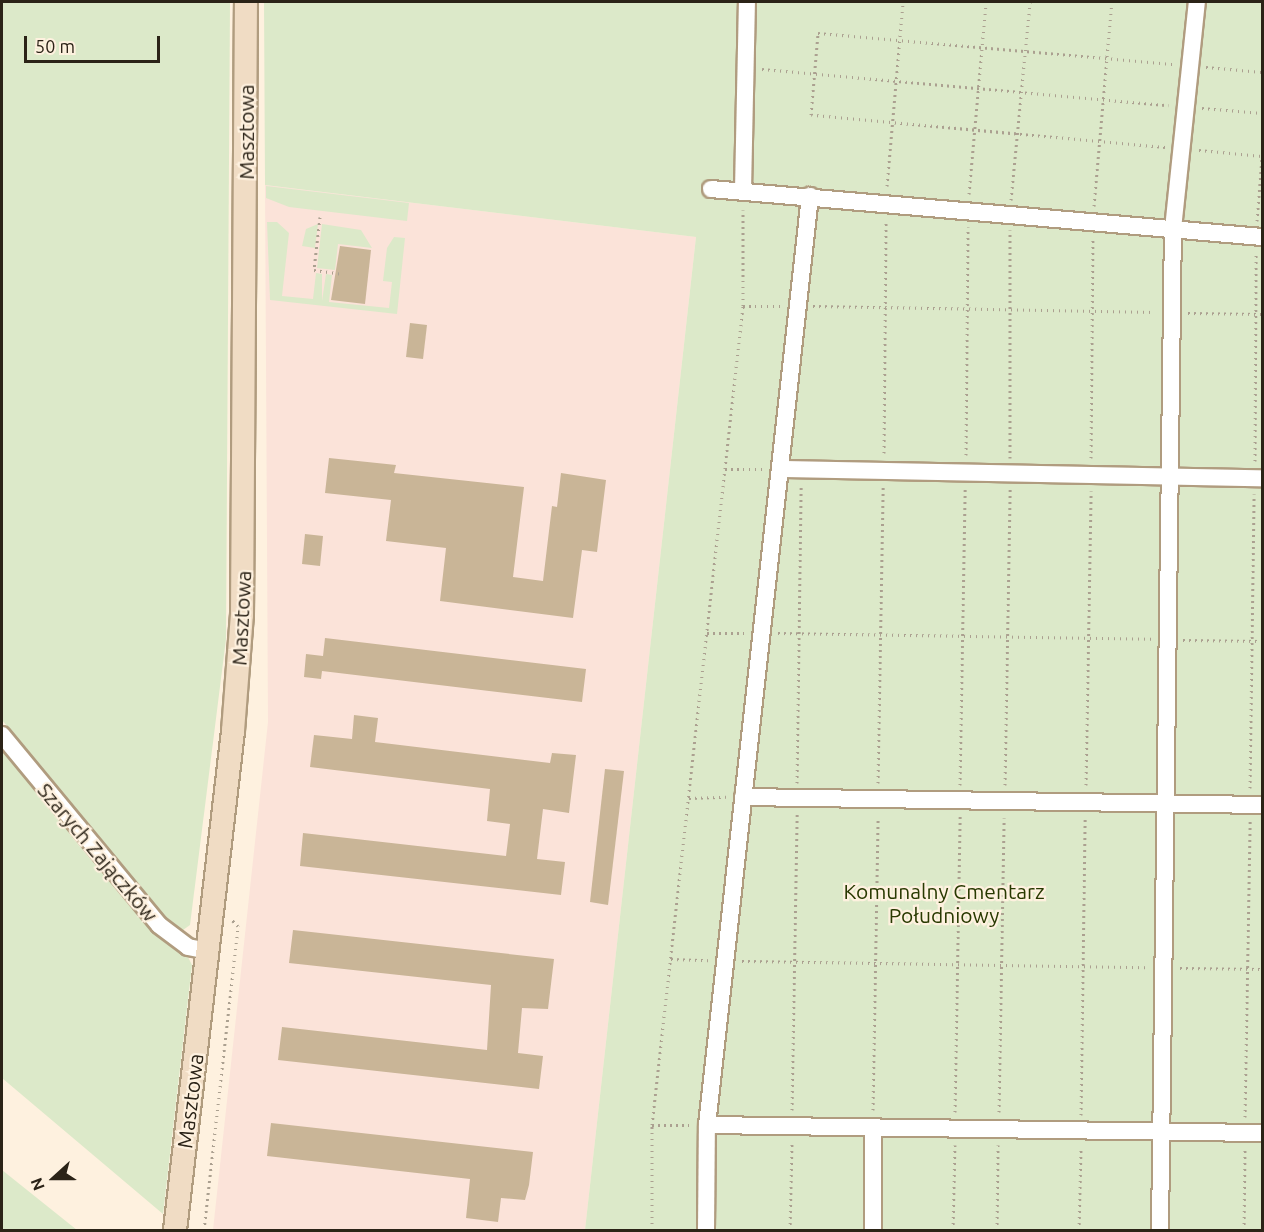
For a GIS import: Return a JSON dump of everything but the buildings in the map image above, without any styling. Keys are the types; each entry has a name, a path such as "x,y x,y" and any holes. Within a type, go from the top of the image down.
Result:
{"street":[{"name":"Masztowa","path":"175,1230 234,731 242,615 246,2"},
{"path":"743,190 747,2"},
{"path":"1160,1230 1173,229 1197,2"},
{"path":"711,189 1259,236"},
{"path":"706,1230 707,1125 810,196"},
{"path":"780,469 1259,478"},
{"name":"Szarych Zajączków","path":"2,735 159,925 188,947 207,951"},
{"path":"743,797 1256,805"},
{"path":"707,1125 1263,1133"},
{"path":"873,1127 873,1230"}],"path":[{"path":"873,1127 886,203 903,2"},
{"path":"953,1230 968,210 986,2"},
{"path":"997,1230 1010,474 1012,310 1010,214 1030,2"},
{"path":"1079,1230 1093,221 1112,2"},
{"path":"1244,1230 1247,969 1256,805 1251,641 1259,478 1257,314 1263,156 811,115 818,33 1263,72"},
{"path":"746,68 1263,113"},
{"path":"652,1230 652,1125 742,306 743,190"},
{"path":"320,216 314,270 343,274"},
{"path":"742,306 1263,314"},
{"path":"725,469 780,469"},
{"path":"790,1230 801,470"},
{"path":"707,633 1263,641"},
{"path":"689,798 743,797"},
{"path":"204,1230 238,926 227,915"},
{"path":"671,959 1263,969"},
{"path":"652,1125 707,1125"}],"shaded area":[{"path":"265,185 696,237 585,1230 213,1230 268,722"}],"green space":[{"path":"2,2 230,2 226,639 190,925 183,930 162,918 2,720"},
{"name":"Komunalny Cmentarz Południowy","path":"264,2 1262,2 1262,1230 585,1230 696,237 265,185"},
{"path":"266,186 409,203 407,221 289,207 266,198"},
{"path":"267,222 277,222 289,233 282,296 313,299 316,273 322,274 322,301 326,274 332,275 329,302 389,308 392,282 383,281 387,248 394,237 405,238 397,314 270,300"},
{"path":"318,224 315,248 302,246 306,229"},
{"path":"322,224 361,230 372,248 338,244 335,270 317,268"},
{"path":"2,748 148,924 187,955 192,965 163,1214 2,1078"},
{"path":"2,1170 77,1230 2,1230"}]}
